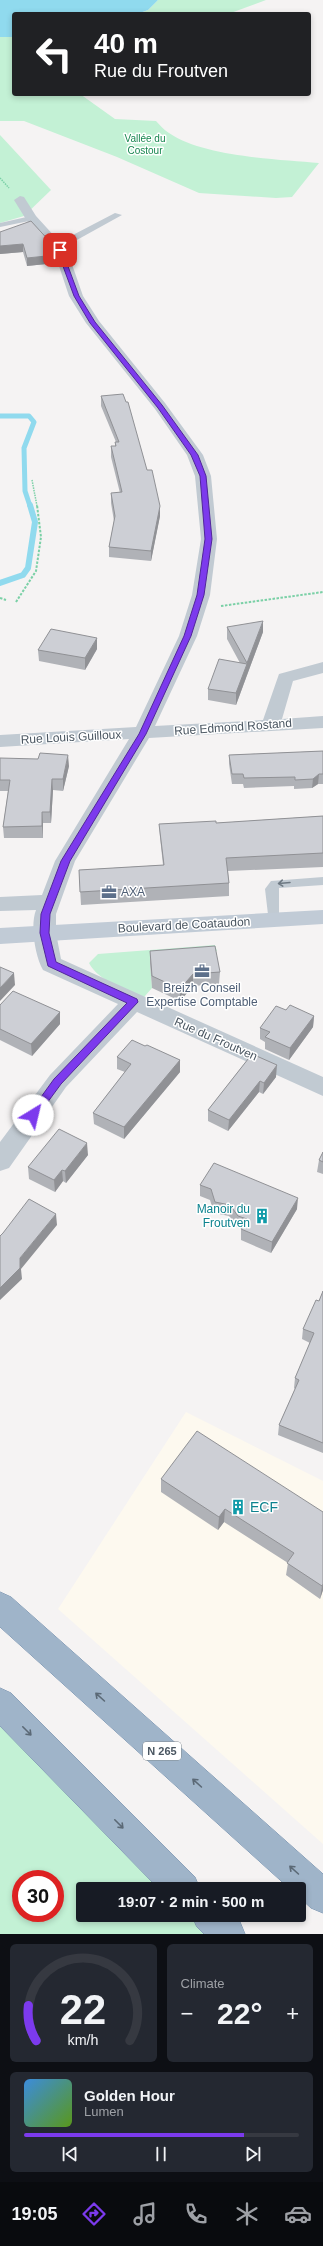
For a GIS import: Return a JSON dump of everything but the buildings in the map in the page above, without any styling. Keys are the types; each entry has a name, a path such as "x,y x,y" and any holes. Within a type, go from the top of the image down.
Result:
{"highway":[{"name":"N 265","path":"0,1607 323,1896"},
{"path":"0,1704 176,1882"},
{"path":"216,1922 228,1934"}],"main road":[{"name":"Boulevard de Coataudon","path":"44,933 323,917"},
{"path":"0,933 44,933"},
{"path":"0,936 44,933"}],"street":[{"path":"20,200 31,218 60,250 76,296 93,323 160,406 195,455 203,476 209,539 197,609 188,636 142,734 65,861 45,914 44,933"},
{"path":"271,723 285,678 323,667"},
{"name":"Rue Edmond Rostand","path":"142,734 271,723 323,722"},
{"name":"Rue Louis Guilloux","path":"0,741 142,734"},
{"path":"0,904 50,902"},
{"name":"Rue du Froutven","path":"44,933 51,964 323,1087"},
{"path":"0,1161 58,1081 133,1002"}],"lane":[{"path":"60,250 72,239 118,215"},
{"path":"0,225 31,218"},
{"path":"273,920 271,889 275,884 323,881"}],"path":[{"path":"16,602 36,571 41,538 39,515 32,480"},
{"path":"197,609 323,592"},
{"path":"0,598 6,600"}],"shaded area":[{"path":"186,1412 323,1481 323,1844 58,1609"}],"green space":[{"path":"158,0 266,0 233,12 142,12 148,10"},
{"name":"Vallée du Costour","path":"0,37 12,37 12,96 83,96 115,119 156,121 169,133 184,141 201,147 241,156 319,163 292,197 276,198 199,193 117,157 24,121 0,121"},
{"path":"0,135 51,190 24,216 0,223"},
{"path":"215,945 217,951 150,963 152,988 144,997 106,980 93,970 89,963 98,954"},
{"path":"0,1704 176,1882 76,1882 76,1922 216,1922 228,1934 0,1934"}],"water":[{"path":"0,0 158,0 148,10 142,12 12,12 12,37 0,37"}],"waterway":[{"path":"0,416 29,416 34,422 24,448 25,491 30,506"},
{"path":"0,583 23,575 28,568 35,522 30,505"}],"place":[{"name":"AXA","path":"109,892"},
{"name":"Breizh Conseil Expertise Comptable","path":"202,971"},
{"name":"Manoir du Froutven","path":"262,1216"},
{"name":"ECF","path":"238,1507"}],"route":[{"path":"33,1115 58,1081 133,1002 51,964 44,933 45,914 65,861 142,734 188,636 197,609 209,539 203,476 195,455 160,406 120,359 93,323 76,296 60,250"}]}
